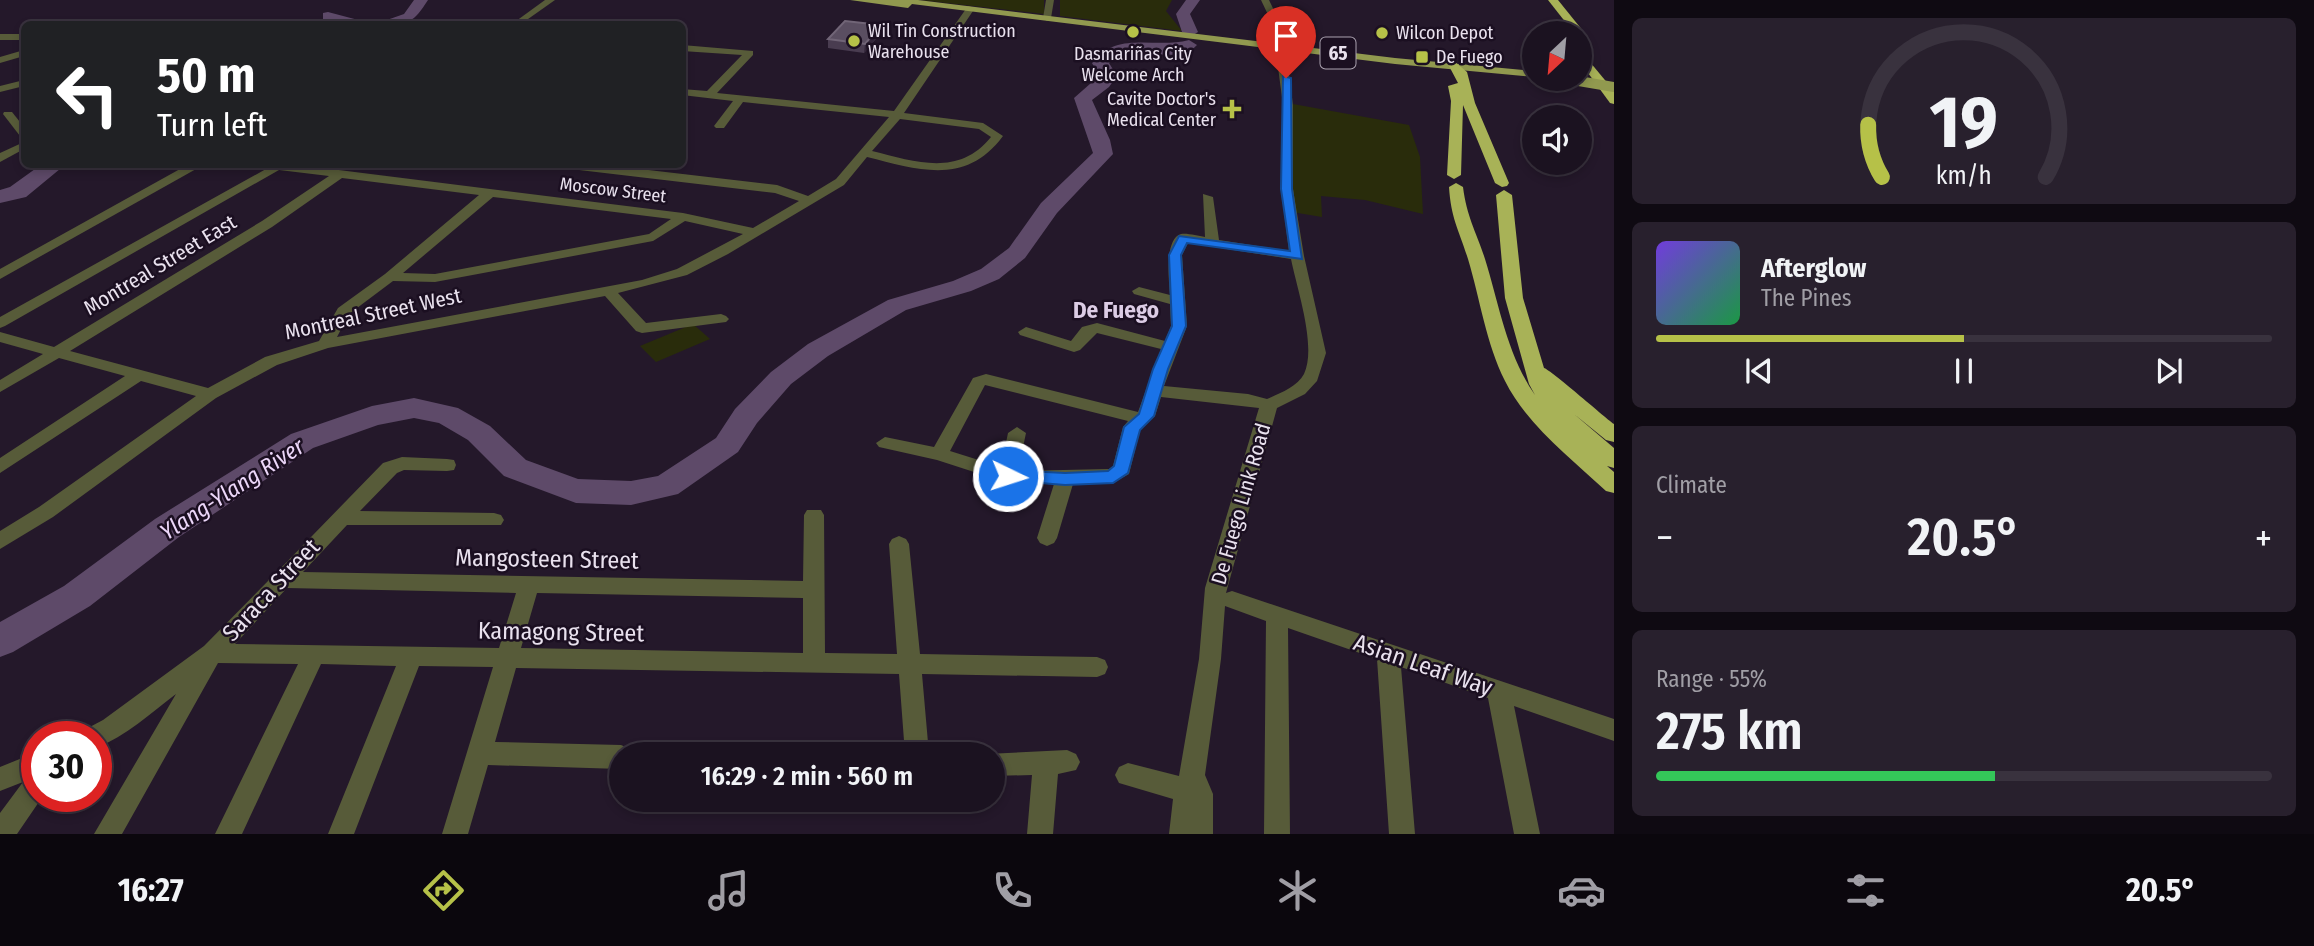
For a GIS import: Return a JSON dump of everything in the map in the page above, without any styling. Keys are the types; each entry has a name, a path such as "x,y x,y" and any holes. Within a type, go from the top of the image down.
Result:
{"highway":[{"path":"1542,0 1557,21"},
{"path":"1553,0 1569,21"},
{"path":"1592,50 1614,78"},
{"path":"1614,460 1575,428 1547,398 1530,354 1514,298 1503,189 1469,103 1461,72 1455,66 1451,71 1457,101 1455,181 1459,217 1476,258 1508,365 1530,403 1561,437 1614,485"},
{"path":"1592,70 1614,100"},
{"path":"1530,354 1562,394 1614,435"},
{"path":"1561,437 1614,474"}],"main road":[{"name":"65","path":"854,0 969,9 1382,62 1522,73"},
{"name":"65","path":"897,0 1165,36"},
{"path":"1592,83 1614,87"}],"street":[{"path":"520,21 551,0"},
{"path":"1046,18 1050,0"},
{"name":"De Fuego Link Road","path":"1182,834 1193,786 1216,588 1269,405 1299,390 1311,377 1318,353 1297,256 1287,189 1289,105 1281,49 1275,20 1265,0"},
{"name":"Montreal Street West","path":"0,541 46,512 210,394 271,361 325,344 645,284 682,272 755,232 840,182 897,115 969,9"},
{"path":"0,37 21,37"},
{"path":"686,48 750,53 709,94"},
{"path":"0,60 21,54"},
{"path":"0,89 21,84"},
{"path":"686,92 983,126 997,136 988,152 980,158 948,167 864,153"},
{"path":"720,126 741,97"},
{"path":"21,110 4,115 21,131"},
{"path":"0,158 21,147"},
{"path":"0,275 192,168"},
{"name":"Moscow Street","path":"271,168 683,217 755,232"},
{"path":"598,168 776,188 811,201"},
{"path":"0,323 274,169"},
{"name":"Montreal Street East","path":"0,387 267,224 339,175"},
{"path":"325,344 343,311 390,277 490,193"},
{"path":"1207,197 1212,241"},
{"path":"390,277 435,278 653,237 683,217"},
{"path":"885,443 939,454 1008,476 1065,479 1113,477 1122,469 1132,427 1146,416 1179,326 1175,255 1183,238 1297,256"},
{"path":"608,291 642,328 721,319"},
{"path":"1139,291 1177,301"},
{"path":"1026,332 1074,346 1088,330 1097,328 1171,347"},
{"path":"0,337 210,394"},
{"path":"0,467 138,374"},
{"path":"939,454 979,382 986,379 1142,419"},
{"path":"1155,391 1248,399 1269,405"},
{"path":"1008,476 1017,433"},
{"name":"Saraca Street","path":"112,728 212,653 278,580 390,468 402,463 447,465"},
{"path":"1047,538 1065,479"},
{"path":"814,515 814,663"},
{"path":"340,517 494,520"},
{"path":"899,544 917,742"},
{"name":"Mangosteen Street","path":"278,580 816,590"},
{"path":"455,834 529,585"},
{"name":"Asian Leaf Way","path":"1232,600 1614,730"},
{"path":"1277,616 1277,834"},
{"path":"107,834 212,653"},
{"name":"Kamagong Street","path":"212,653 1097,667"},
{"path":"1388,653 1402,834"},
{"path":"228,834 314,654"},
{"path":"341,834 411,656"},
{"path":"1499,692 1527,834"},
{"path":"480,753 609,757"},
{"path":"1005,764 1057,763 1040,834"},
{"path":"0,779 21,770"},
{"path":"1128,775 1193,786"},
{"name":"De Fuego Link Road","path":"1193,786 1200,834"},
{"path":"1,834 21,806"}],"green space":[{"path":"920,0 1044,0 1044,14"},
{"path":"1060,0 1172,0 1166,11 1182,31 1060,16"},
{"path":"1293,104 1409,125 1420,157 1423,214 1365,200 1321,196 1322,217 1292,212"},
{"path":"693,324 710,339 656,362 640,346"}],"building":[{"path":"845,21 881,25 865,44 828,39"}],"waterway":[{"path":"398,21 409,17 421,0"},
{"name":"Ylang-Ylang River","path":"1190,32 1183,14 1193,0"},
{"path":"328,16 346,21"},
{"name":"Ylang-Ylang River","path":"0,641 77,596 167,528 302,441 372,416 414,408 448,415 479,433 515,468 576,491 631,493 667,486 727,445 746,416 781,378 818,350 897,305 962,286 990,274 1017,253 1049,208 1103,154 1101,140 1087,113 1083,98 1108,76 1100,63 1108,53 1118,48 1167,50 1189,45"},
{"path":"0,197 18,192 51,168"}],"place":[{"name":"Dasmariñas City Welcome Arch","path":"1133,32"},
{"name":"Wilcon Depot","path":"1382,33"},
{"name":"Wil Tin Construction Warehouse","path":"854,41"},
{"name":"De Fuego","path":"1422,57"},
{"name":"Cavite Doctor's Medical Center","path":"1232,109"}],"district":[{"name":"De Fuego","path":"1116,310"}],"route":[{"path":"1008,476 1065,479 1113,477 1122,469 1132,427 1146,416 1179,326 1175,255 1183,238 1297,256 1287,189 1289,105 1286,78"}]}
